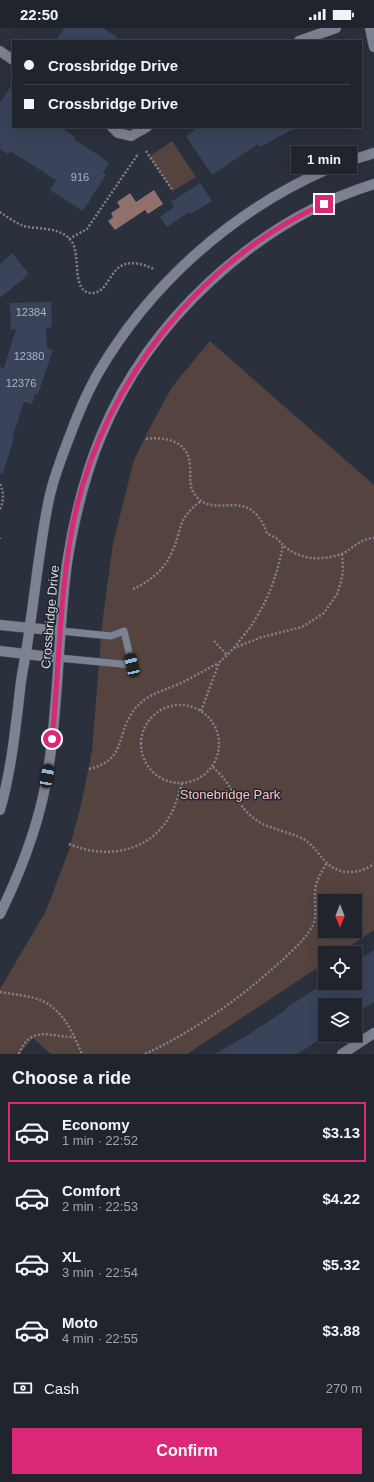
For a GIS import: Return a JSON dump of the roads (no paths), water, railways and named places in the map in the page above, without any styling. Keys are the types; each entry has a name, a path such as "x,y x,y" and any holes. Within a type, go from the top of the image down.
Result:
{"street":[{"path":"302,40 336,28"},
{"path":"370,28 374,47"},
{"path":"0,51 12,59"},
{"path":"113,128 118,133 131,136 145,128"},
{"name":"Crossbridge Drive","path":"0,810 10,770 40,546 48,500 62,455 86,396 98,374 122,336 152,298 185,263 222,232 262,204 306,179 329,168 374,153"},
{"name":"Crossbridge Drive","path":"0,914 20,868 38,816 45,788 52,739 67,565 76,510 101,434 114,408 144,358 184,308 221,271 287,224 313,210 374,184"},
{"path":"0,625 61,631"},
{"path":"0,651 59,658"},
{"path":"342,1054 374,1033"}],"lane":[{"path":"59,658 132,665 124,631 111,636 61,631"}],"park label":[{"name":"Stonebridge Park","path":"230,794"}]}
